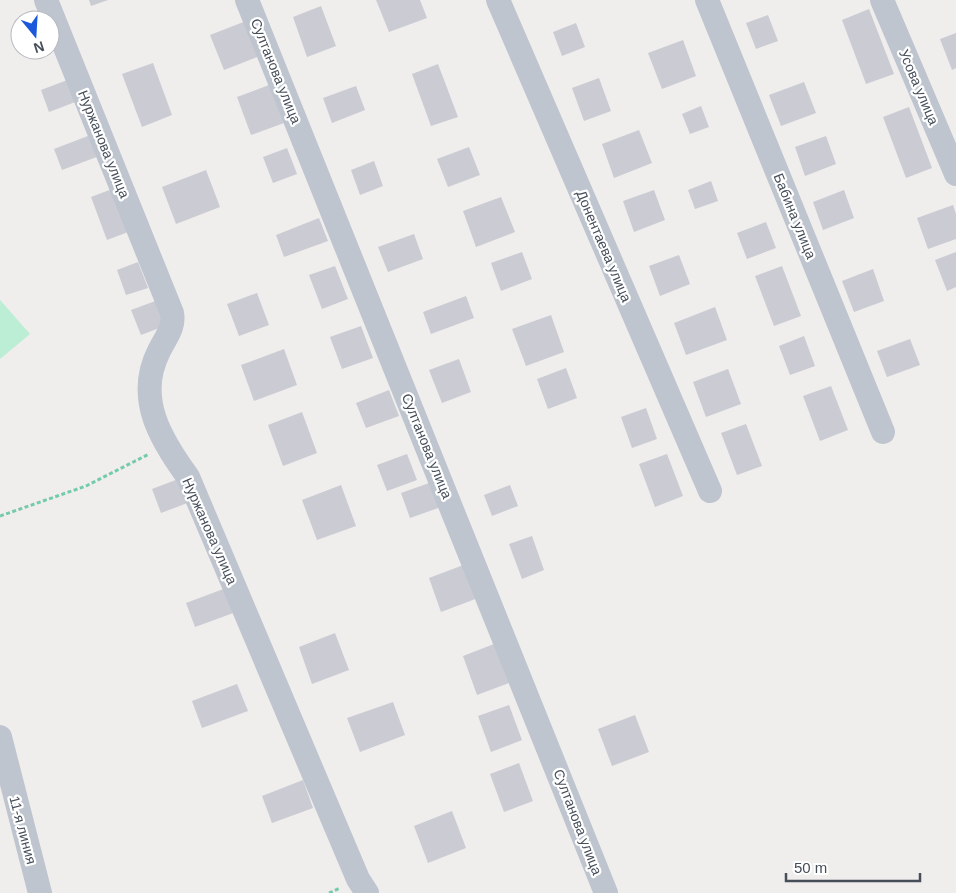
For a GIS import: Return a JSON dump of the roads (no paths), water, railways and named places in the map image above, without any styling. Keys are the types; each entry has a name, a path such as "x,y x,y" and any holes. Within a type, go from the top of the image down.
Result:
{"street":[{"name":"Нуржанова улица","path":"46,0 172,313 172,328 158,353 150,373 148,398 165,446 188,477 358,880 367,893"},
{"name":"Султанова улица","path":"247,0 603,892"},
{"name":"Донентаева улица","path":"498,0 710,491"},
{"name":"Бабина улица","path":"707,0 884,432"},
{"name":"Усова улица","path":"882,0 956,174"},
{"name":"11-я линия","path":"0,737 40,893"}]}
